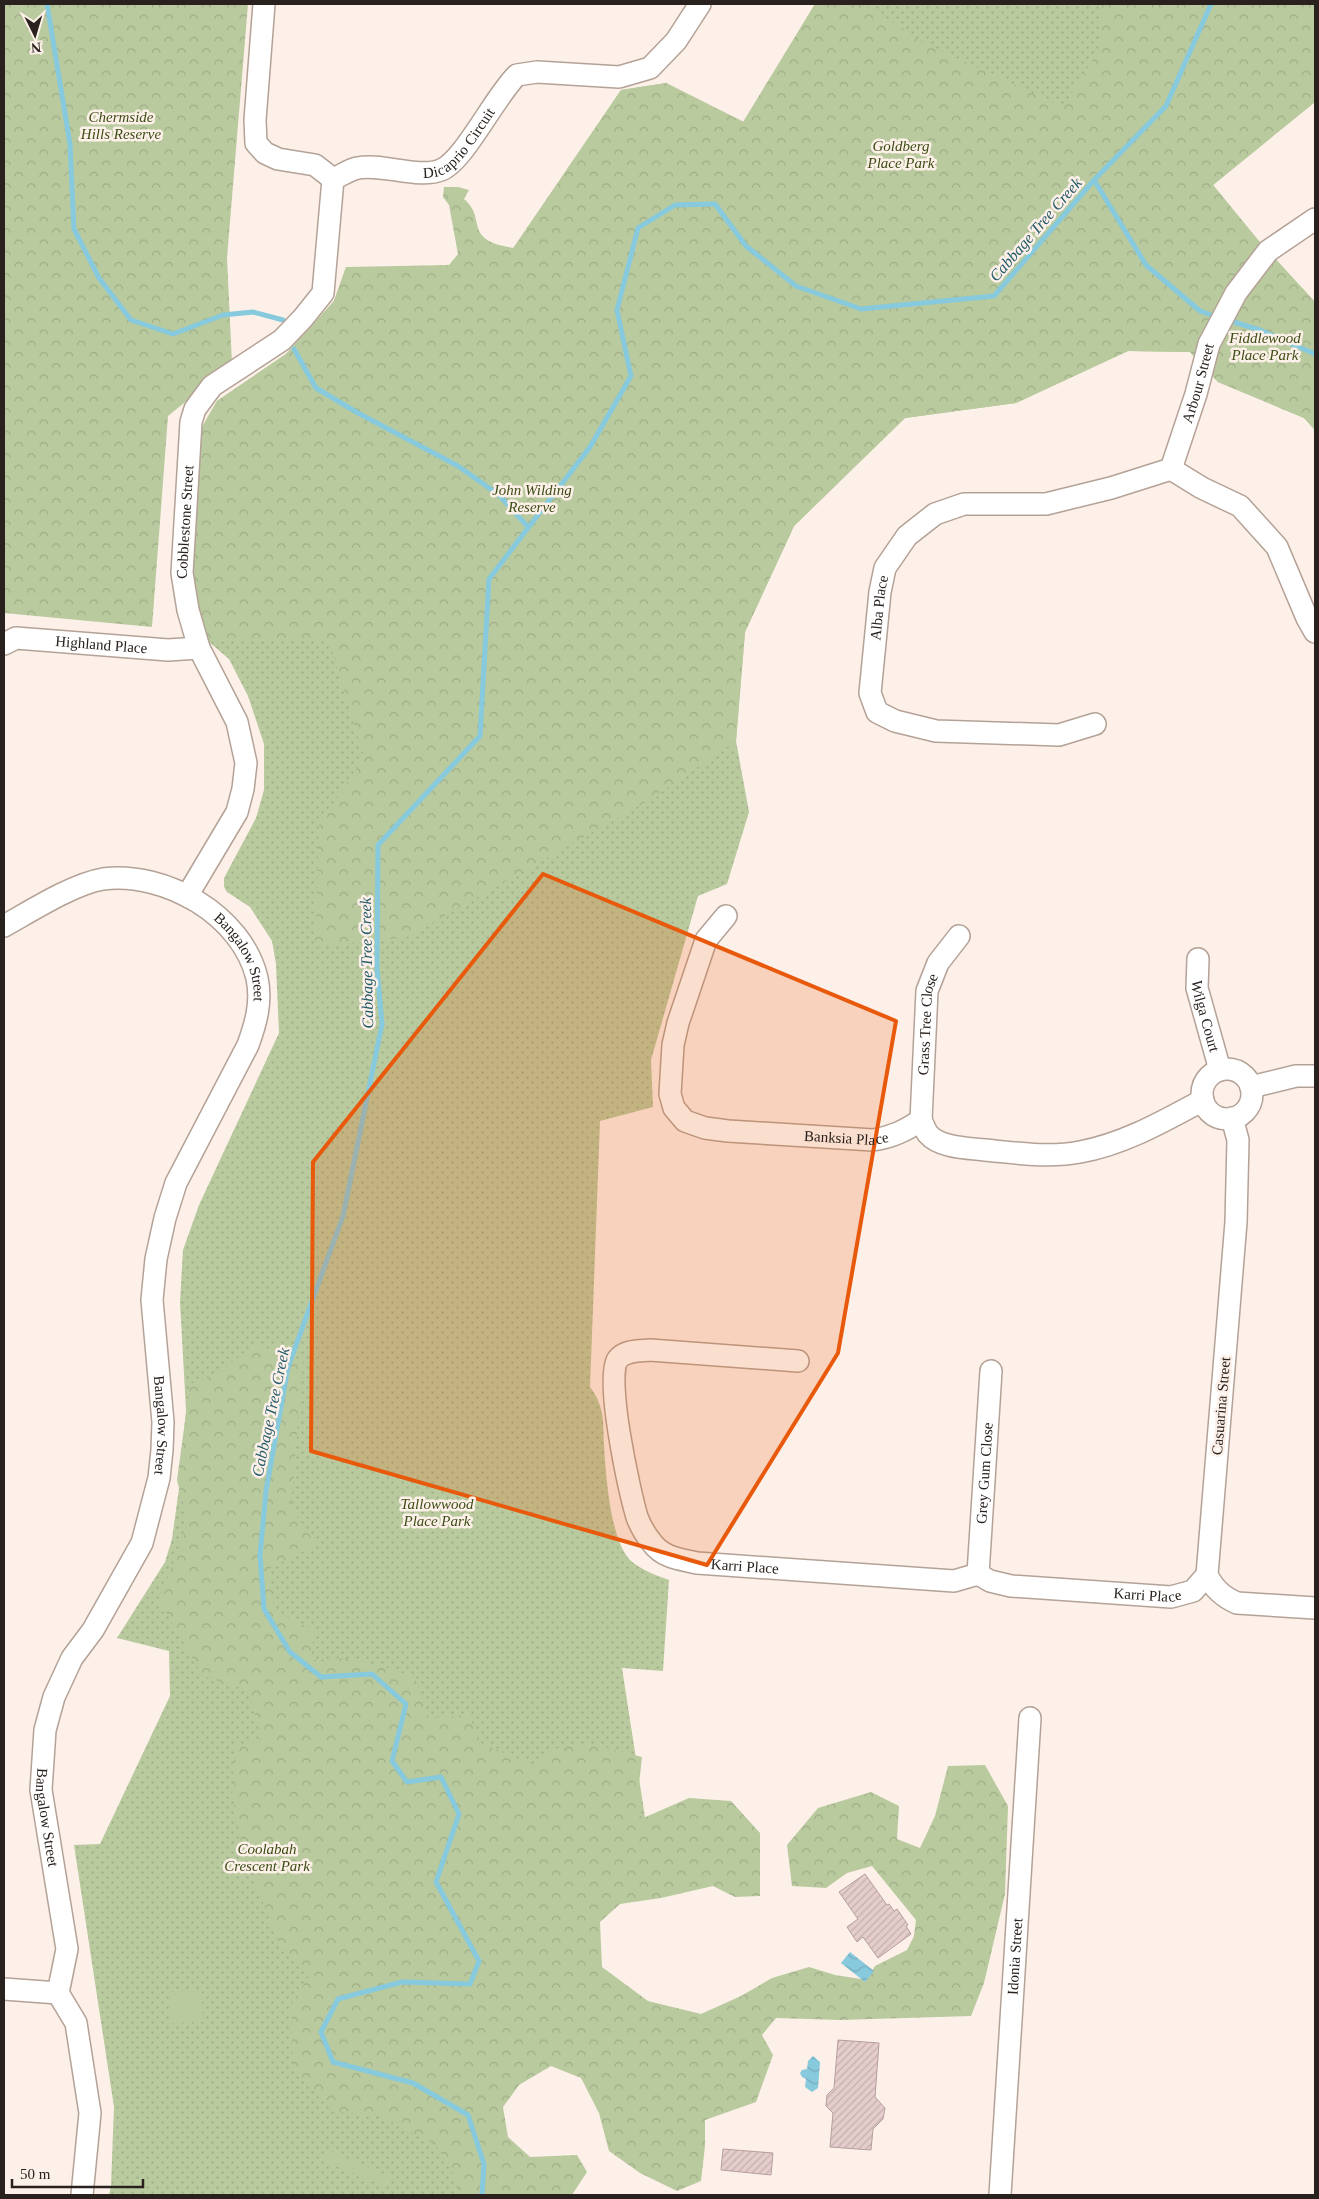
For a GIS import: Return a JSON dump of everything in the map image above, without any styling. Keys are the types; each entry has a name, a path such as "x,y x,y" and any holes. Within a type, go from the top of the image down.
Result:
{"street":[{"path":"264,4 255,120 256,143 265,153 278,159 316,165 334,180"},
{"name":"Dicaprio Circuit","path":"334,180 358,168 428,172 441,170 451,163 462,150 500,94 517,75 537,72 620,77 650,68 676,41 700,4"},
{"name":"Cobblestone Street","path":"187,896 237,812 244,789 246,763 237,722 199,648 188,610 182,573 194,409 212,386 282,340 304,318 323,293 334,180"},
{"name":"Arbour Street","path":"1171,468 1196,394 1209,344 1236,293 1268,252 1315,219"},
{"path":"1171,468 1202,488 1240,506 1277,547 1307,618 1315,632"},
{"name":"Alba Place","path":"1095,724 1059,735 936,731 895,721 877,712 870,693 876,623 885,568 906,536 935,514 964,504 1046,504 1111,488 1171,468"},
{"name":"Highland Place","path":"4,644 16,638 168,650 199,648"},
{"name":"Bangalow Street","path":"4,926 42,904 91,882 104,879 143,881 165,886 187,896 211,912 231,930 242,945 257,978 259,1008 248,1045 176,1183 165,1218 156,1259 152,1300 163,1422 162,1450 159,1478 142,1543 93,1630 72,1658 54,1698 45,1730 41,1790 67,1950 58,1993"},
{"name":"Banksia Place","path":"726,916 706,940 678,1023 673,1045 670,1094 674,1108 685,1121 705,1128 728,1131 873,1140 890,1138 904,1132 921,1120"},
{"name":"Grass Tree Close","path":"921,1120 927,991 938,964 959,936"},
{"name":"Wilga Court","path":"1198,958 1197,988 1220,1070"},
{"path":"1220,1070 1239,1072 1251,1087 1250,1104 1243,1113 1232,1118 1219,1118 1214,1115 1205,1106 1203,1100 1202,1094 1205,1082 1220,1070"},
{"path":"1251,1087 1296,1076 1315,1076"},
{"path":"921,1120 928,1134 939,1143 973,1148 1056,1155 1080,1153 1101,1147 1150,1128 1203,1100"},
{"name":"Casuarina Street","path":"1207,1575 1236,1222 1238,1140 1232,1118"},
{"name":"Karri Place","path":"798,1361 650,1350 629,1352 618,1359 614,1367 614,1385 621,1449 638,1519 653,1544 668,1557 697,1563 954,1581 978,1574 990,1580 1011,1586 1171,1597 1193,1590 1207,1575"},
{"name":"Grey Gum Close","path":"978,1574 990,1371"},
{"path":"1207,1575 1212,1585 1228,1599 1237,1603 1315,1608"},
{"name":"Idonia Street","path":"1000,2195 1030,1718"},
{"path":"4,1989 58,1993 76,2023 90,2113 82,2195"}],"highlighted area":[{"path":"543,874 896,1021 838,1353 707,1565 311,1451 313,1162"}],"green space":[{"name":"Chermside Hills Reserve","path":"4,4 248,4 227,258 232,364 168,416 152,627 4,613"},
{"path":"815,4 1315,4 1315,102 1213,185 1258,240 1315,302 1315,430 1304,418 1218,382 1190,352 1128,351 1016,403 905,418 794,526 745,632 736,741 749,812 727,884 698,896 651,1060 653,1107 600,1121 590,1387 601,1408 610,1506 618,1539 631,1561 644,1570 669,1580 663,1671 622,1668 651,1856 413,2083 482,2195 109,2195 114,2107 74,1845 100,1844 170,1696 169,1651 117,1638 165,1562 172,1539 181,1474 186,1410 180,1302 183,1250 199,1205 279,1033 276,964 272,941 250,907 227,892 224,887 224,878 256,818 264,790 264,744 248,696 229,659 209,642 198,619 192,595 202,427 217,401 286,354 334,301 346,267 490,282 621,90 666,83 744,122"},
{"name":"John Wilding Reserve","path":"815,4 863,4 933,47 1063,107 1099,50 1099,4 1315,4 1315,102 1213,185 1258,240 1315,302 1315,430 1304,418 1218,382 1190,352 1128,351 1016,403 905,418 794,526 745,632 736,741 646,802 407,937 315,947 319,825 364,757 329,640 209,642 198,619 192,595 202,427 217,401 286,354 334,301 346,267 449,265 458,254 449,205 443,197 444,187 458,187 469,190 464,199 471,207 481,234 487,240 514,248 621,90 666,83 743,122"},
{"name":"Coolabah Crescent Park","path":"254,1344 303,1361 291,1507 316,1545 270,1568 274,1611 314,1630 311,1660 349,1658 395,1670 415,1678 429,1718 469,1715 481,1743 537,1767 554,1749 588,1743 642,1757 638,1793 641,1819 689,1798 731,1801 760,1833 760,1896 735,1897 713,1886 661,1898 620,1904 600,1922 602,1967 648,2001 701,2014 741,1996 772,1978 809,1967 835,1975 861,1979 868,1977 875,1966 907,1950 914,1936 916,1920 872,1866 847,1873 826,1888 792,1886 787,1845 818,1808 871,1792 899,1806 897,1839 920,1848 935,1816 948,1766 985,1765 1008,1806 1005,1894 984,1983 971,2016 840,2020 776,2018 762,2035 773,2055 756,2102 705,2120 705,2146 701,2181 677,2191 640,2173 609,2151 599,2113 581,2078 551,2066 519,2085 503,2107 508,2137 530,2157 577,2155 587,2172 572,2195 455,2195 459,2184 436,2145 379,2115 333,2112 293,2068 291,2005 311,1973 279,1943 243,1853 232,1794 235,1746 262,1739 248,1690 203,1676 159,1600 188,1523 177,1480 190,1384 220,1373"},
{"path":"202,1991 203,2022 171,2023 170,1992"},
{"path":"326,2149 391,2177 386,2187 322,2160"}],"water":[{"path":"850,1952 874,1971 865,1982 841,1963"},
{"path":"813,2056 820,2062 818,2088 812,2092 805,2087 806,2079 800,2073 802,2070 807,2069 808,2061"}],"building":[{"path":"865,1874 887,1905 889,1904 894,1911 897,1909 908,1925 906,1926 911,1934 878,1958 863,1937 857,1942 847,1927 858,1919 839,1892"},
{"path":"838,2040 879,2043 875,2097 885,2108 883,2119 873,2129 871,2150 830,2147 833,2113 826,2106 827,2095 834,2088"},
{"path":"723,2149 773,2153 771,2175 721,2170"}],"waterway":[{"path":"47,4 70,144 74,229 99,278 131,320 173,334 223,315 253,312 283,320"},
{"name":"Cabbage Tree Creek","path":"482,2195 484,2164 468,2115 413,2083 333,2062 321,2032 338,1999 402,1982 470,1984 479,1961 436,1882 459,1814 441,1777 407,1782 392,1761 406,1704 372,1674 321,1677 290,1652 264,1609 260,1555 266,1491 288,1367 343,1216 382,1024 377,968 378,845 480,736 489,579 590,447 631,376 617,310 638,228 675,205 715,204 746,246 796,286 861,309 994,296 1094,180 1166,106 1211,4"},
{"path":"1094,180 1146,265 1200,311 1217,317"},
{"path":"1227,320 1260,330 1315,354"},
{"path":"294,349 316,388 358,413 458,466 499,495 528,527"}],"park label":[{"name":"Goldberg Place Park","path":"901,154"},
{"name":"Fiddlewood Place Park","path":"1265,346"},
{"name":"Tallowwood Place Park","path":"437,1512"}]}
